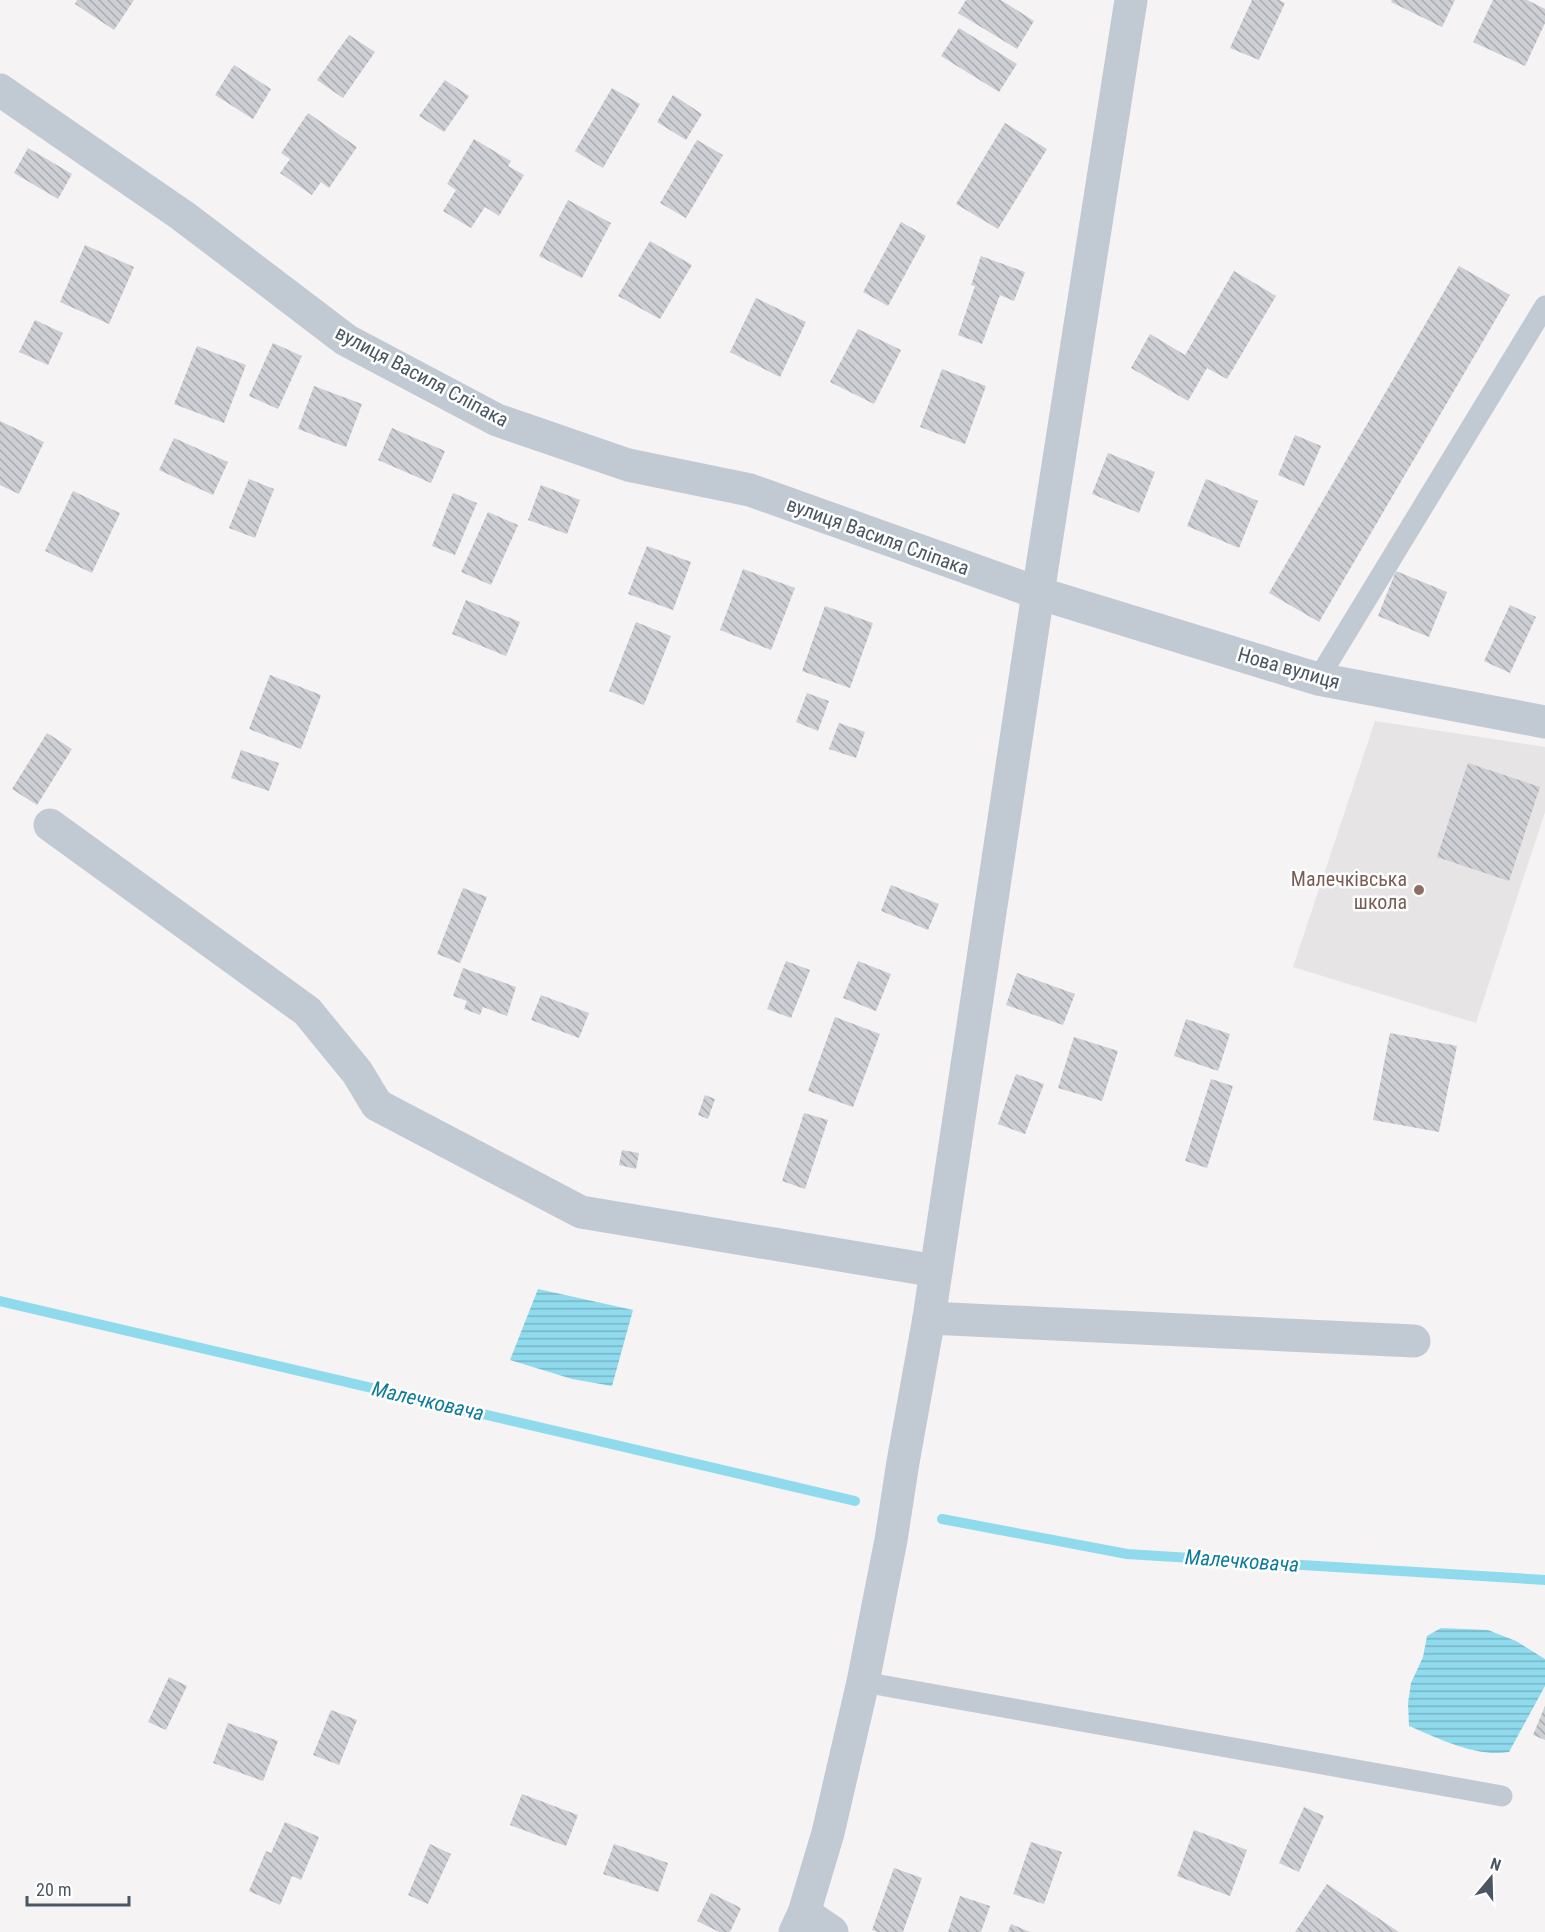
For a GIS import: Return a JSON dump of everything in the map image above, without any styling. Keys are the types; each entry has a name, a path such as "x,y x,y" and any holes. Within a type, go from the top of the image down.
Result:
{"street":[{"path":"832,1932 800,1922 828,1833 863,1682 891,1540 929,1318 1038,593 1131,0"},
{"name":"вулиця Василя Сліпака","path":"0,90 183,216 346,340 497,420 628,465 750,490 1038,593"},
{"name":"Нова вулиця","path":"1038,593 1318,679 1545,722"},
{"path":"51,825 307,1011 357,1072 377,1105 581,1212 936,1271"},
{"path":"929,1318 1414,1341"}],"lane":[{"path":"1318,679 1545,306"},
{"path":"863,1682 1502,1796"}],"shaded area":[{"name":"Малечківська школа","path":"1375,721 1545,747 1545,812 1476,1023 1293,967"}],"water":[{"path":"538,1289 633,1310 612,1386 572,1379 510,1360"},
{"path":"1441,1628 1488,1630 1516,1641 1545,1659 1545,1686 1509,1752 1471,1750 1409,1726 1408,1703 1411,1683 1423,1657 1427,1636"}],"building":[{"path":"77,0 134,0 114,30 75,4"},
{"path":"966,0 1001,0 1034,21 1017,49 958,13"},
{"path":"1252,0 1279,0 1285,3 1259,60 1230,48"},
{"path":"1392,0 1455,0 1442,27 1391,2"},
{"path":"1493,0 1527,0 1545,9 1545,23 1525,66 1473,42"},
{"path":"959,28 1017,64 999,92 941,56"},
{"path":"349,35 375,52 343,98 317,80"},
{"path":"234,65 271,89 253,119 215,95"},
{"path":"445,80 469,96 444,132 419,116"},
{"path":"612,88 640,104 603,168 575,151"},
{"path":"673,95 702,114 686,140 657,122"},
{"path":"308,113 357,147 329,188 321,182 312,195 280,173 290,159 281,153"},
{"path":"1005,123 1047,149 998,229 956,204"},
{"path":"474,139 511,161 508,166 524,175 499,216 485,207 471,228 443,211 456,190 447,184"},
{"path":"697,140 723,155 686,218 660,203"},
{"path":"28,148 72,174 58,199 14,173"},
{"path":"568,200 611,223 582,278 539,256"},
{"path":"901,222 926,236 888,306 863,292"},
{"path":"650,241 692,265 660,319 618,296"},
{"path":"85,245 134,267 109,324 60,302"},
{"path":"981,256 1025,272 1014,301 1000,295 982,344 958,335 975,286 971,285"},
{"path":"1459,266 1510,295 1319,622 1269,593"},
{"path":"1234,271 1276,296 1227,379 1207,368 1188,401 1131,368 1150,334 1185,355"},
{"path":"756,298 806,322 780,377 730,352"},
{"path":"35,320 63,333 48,365 19,352"},
{"path":"858,329 901,350 874,404 830,382"},
{"path":"273,343 302,356 278,409 249,396"},
{"path":"197,346 246,365 224,423 174,404"},
{"path":"942,369 986,386 965,444 920,427"},
{"path":"314,386 362,404 346,447 298,429"},
{"path":"0,421 44,442 19,494 0,485"},
{"path":"392,428 445,451 431,483 378,460"},
{"path":"1295,435 1321,446 1304,486 1278,475"},
{"path":"174,438 228,462 213,495 159,470"},
{"path":"1108,453 1155,472 1139,513 1092,494"},
{"path":"249,479 274,489 255,538 229,528"},
{"path":"1206,479 1258,501 1239,548 1187,526"},
{"path":"541,485 580,500 567,534 528,520"},
{"path":"73,491 120,513 92,573 45,551"},
{"path":"453,493 477,503 455,555 432,546"},
{"path":"488,512 518,525 491,585 461,572"},
{"path":"647,546 691,562 673,610 628,594"},
{"path":"743,569 795,588 771,650 720,630"},
{"path":"1396,571 1447,592 1429,637 1378,616"},
{"path":"466,600 520,622 506,656 452,634"},
{"path":"1510,605 1536,617 1510,673 1484,661"},
{"path":"825,606 873,623 850,688 802,671"},
{"path":"636,622 671,636 644,705 609,691"},
{"path":"270,675 321,695 301,749 249,729"},
{"path":"807,693 829,701 818,731 796,722"},
{"path":"839,723 865,732 856,758 829,749"},
{"path":"47,733 72,749 37,805 12,789"},
{"path":"241,750 279,763 269,791 231,778"},
{"path":"1468,763 1540,787 1509,881 1437,857"},
{"path":"891,885 939,904 928,930 881,911"},
{"path":"463,888 487,897 460,963 437,954"},
{"path":"786,961 810,970 791,1018 767,1009"},
{"path":"858,961 891,974 876,1011 843,998"},
{"path":"463,968 516,987 507,1016 483,1007 480,1015 464,1009 467,1001 453,996"},
{"path":"1017,973 1075,994 1063,1025 1006,1005"},
{"path":"541,995 589,1013 579,1038 531,1020"},
{"path":"835,1017 880,1034 853,1107 808,1091"},
{"path":"1186,1019 1230,1034 1218,1071 1174,1056"},
{"path":"1390,1033 1457,1046 1439,1132 1373,1120"},
{"path":"1074,1037 1118,1051 1102,1101 1058,1088"},
{"path":"1016,1074 1044,1084 1025,1134 998,1124"},
{"path":"1211,1079 1233,1086 1207,1168 1185,1161"},
{"path":"705,1095 715,1099 708,1119 698,1115"},
{"path":"804,1113 828,1120 805,1189 782,1181"},
{"path":"622,1150 639,1153 636,1169 619,1165"},
{"path":"169,1677 187,1686 166,1730 148,1722"},
{"path":"1545,1706 1545,1740 1533,1735"},
{"path":"331,1710 357,1720 339,1765 313,1755"},
{"path":"228,1723 278,1741 263,1781 213,1763"},
{"path":"522,1794 578,1815 566,1846 510,1825"},
{"path":"1304,1807 1324,1816 1299,1872 1279,1863"},
{"path":"285,1822 319,1837 301,1880 292,1876 280,1905 249,1891 266,1851 271,1853"},
{"path":"1194,1830 1247,1850 1230,1896 1177,1876"},
{"path":"1031,1842 1062,1852 1044,1904 1013,1894"},
{"path":"430,1844 451,1854 428,1904 408,1895"},
{"path":"614,1844 668,1863 658,1892 603,1874"},
{"path":"894,1868 922,1878 903,1932 878,1932 872,1930"},
{"path":"1327,1884 1399,1932 1295,1932"},
{"path":"711,1893 741,1908 730,1932 719,1932 697,1921"},
{"path":"960,1896 990,1906 981,1932 948,1932"},
{"path":"1011,1924 1030,1932 1008,1932"}],"waterway":[{"name":"Малечковача","path":"0,1301 855,1501"},
{"name":"Малечковача","path":"942,1519 1127,1554 1545,1580"}],"place":[{"name":"Малечківська школа","path":"1419,890"}]}
